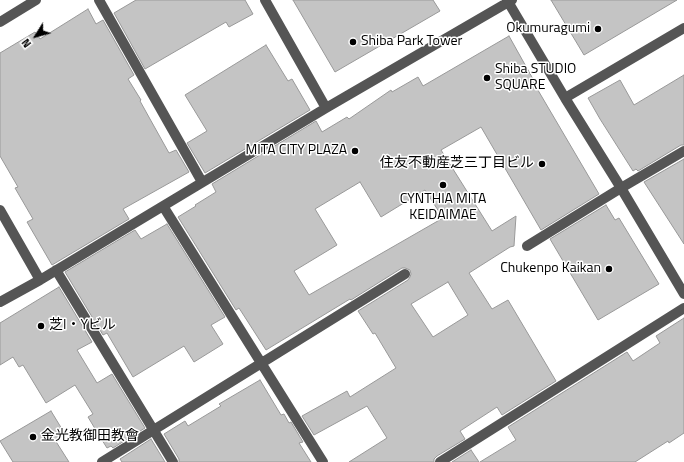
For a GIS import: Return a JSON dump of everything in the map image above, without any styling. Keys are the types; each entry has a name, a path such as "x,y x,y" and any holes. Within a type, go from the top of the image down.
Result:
{"street":[{"path":"0,22 36,0"},
{"path":"99,0 202,182"},
{"path":"265,0 326,108"},
{"path":"0,302 40,280 326,108 509,1 565,98 621,188 680,278 684,294"},
{"path":"565,98 684,28"},
{"path":"527,246 684,151"},
{"path":"163,206 323,462"},
{"path":"0,210 40,280"},
{"path":"56,270 173,462"},
{"path":"102,462 405,274"},
{"path":"440,462 684,308"}],"building":[{"path":"136,0 245,0 253,14 229,27 226,22 145,69 114,13"},
{"name":"Shiba Park Tower","path":"293,0 433,0 440,11 335,72"},
{"name":"Okumuragumi","path":"551,0 677,0 584,55"},
{"path":"88,9 96,24 103,20 134,75 128,79 169,153 176,150 189,172 123,209 129,219 52,265 27,222 33,219 15,188 18,187 0,156 0,53 35,32 40,39"},
{"path":"509,36 533,79 532,80 599,194 541,230 481,127 441,150 492,231 516,216 514,246 510,247 469,273 492,309 508,300 556,381 502,415 497,407 460,431 465,439 437,456 434,459 434,462 349,462 387,438 367,406 314,435 302,416 347,391 350,397 396,368 375,333 373,334 358,311 408,280 411,274 410,270 402,268 266,350 239,308 236,310 178,217 216,192 212,184 316,121 322,132 347,117 349,119 391,90 392,92 418,77 423,86","holes":["360,182 381,217 425,190 443,218 309,295 294,271 337,245 315,209","448,282 468,315 433,337 411,304"]},
{"path":"266,45 288,81 292,79 310,110 205,173 187,143 207,131 185,95"},
{"path":"684,75 684,145 681,145 638,171 636,169 633,171 588,98 620,80 634,105"},
{"path":"684,159 684,244 644,182"},
{"name":"Chukenpo Kaikan","path":"606,205 615,220 619,218 659,284 598,320 550,239"},
{"path":"167,224 225,317 211,325 223,344 194,362 184,346 133,377 107,333 103,335 65,272 135,230 141,239"},
{"path":"59,287 92,342 77,350 97,383 112,374 145,428 113,448 111,446 107,448 97,432 88,417 93,414 75,385 46,403 23,365 19,367 13,357 0,365 0,323"},
{"path":"684,318 684,433 669,443 668,441 635,462 480,462 516,440 508,427 627,352 633,361 660,343 656,336"},
{"path":"260,380 281,415 284,414 289,423 291,422 303,442 299,443 311,462 179,462 179,459 164,434 185,421 188,426 221,406 219,404"},
{"name":"金光教御田教會","path":"51,411 65,434 55,440 69,462 13,462 0,441"},
{"path":"151,439 165,462 122,462 120,459"},
{"path":"471,450 479,462 452,462"}],"place":[{"name":"Okumuragumi","path":"598,29"},
{"name":"Shiba Park Tower","path":"353,42"},
{"name":"Shiba STUDIO SQUARE","path":"487,78"},
{"name":"MITA CITY PLAZA","path":"355,151"},
{"name":"住友不動産芝三丁目ビル","path":"542,164"},
{"name":"CYNTHIA MITA KEIDAIMAE","path":"443,185"},
{"name":"Chukenpo Kaikan","path":"609,269"},
{"name":"芝I・Yビル","path":"41,326"},
{"name":"金光教御田教會","path":"33,437"}]}
